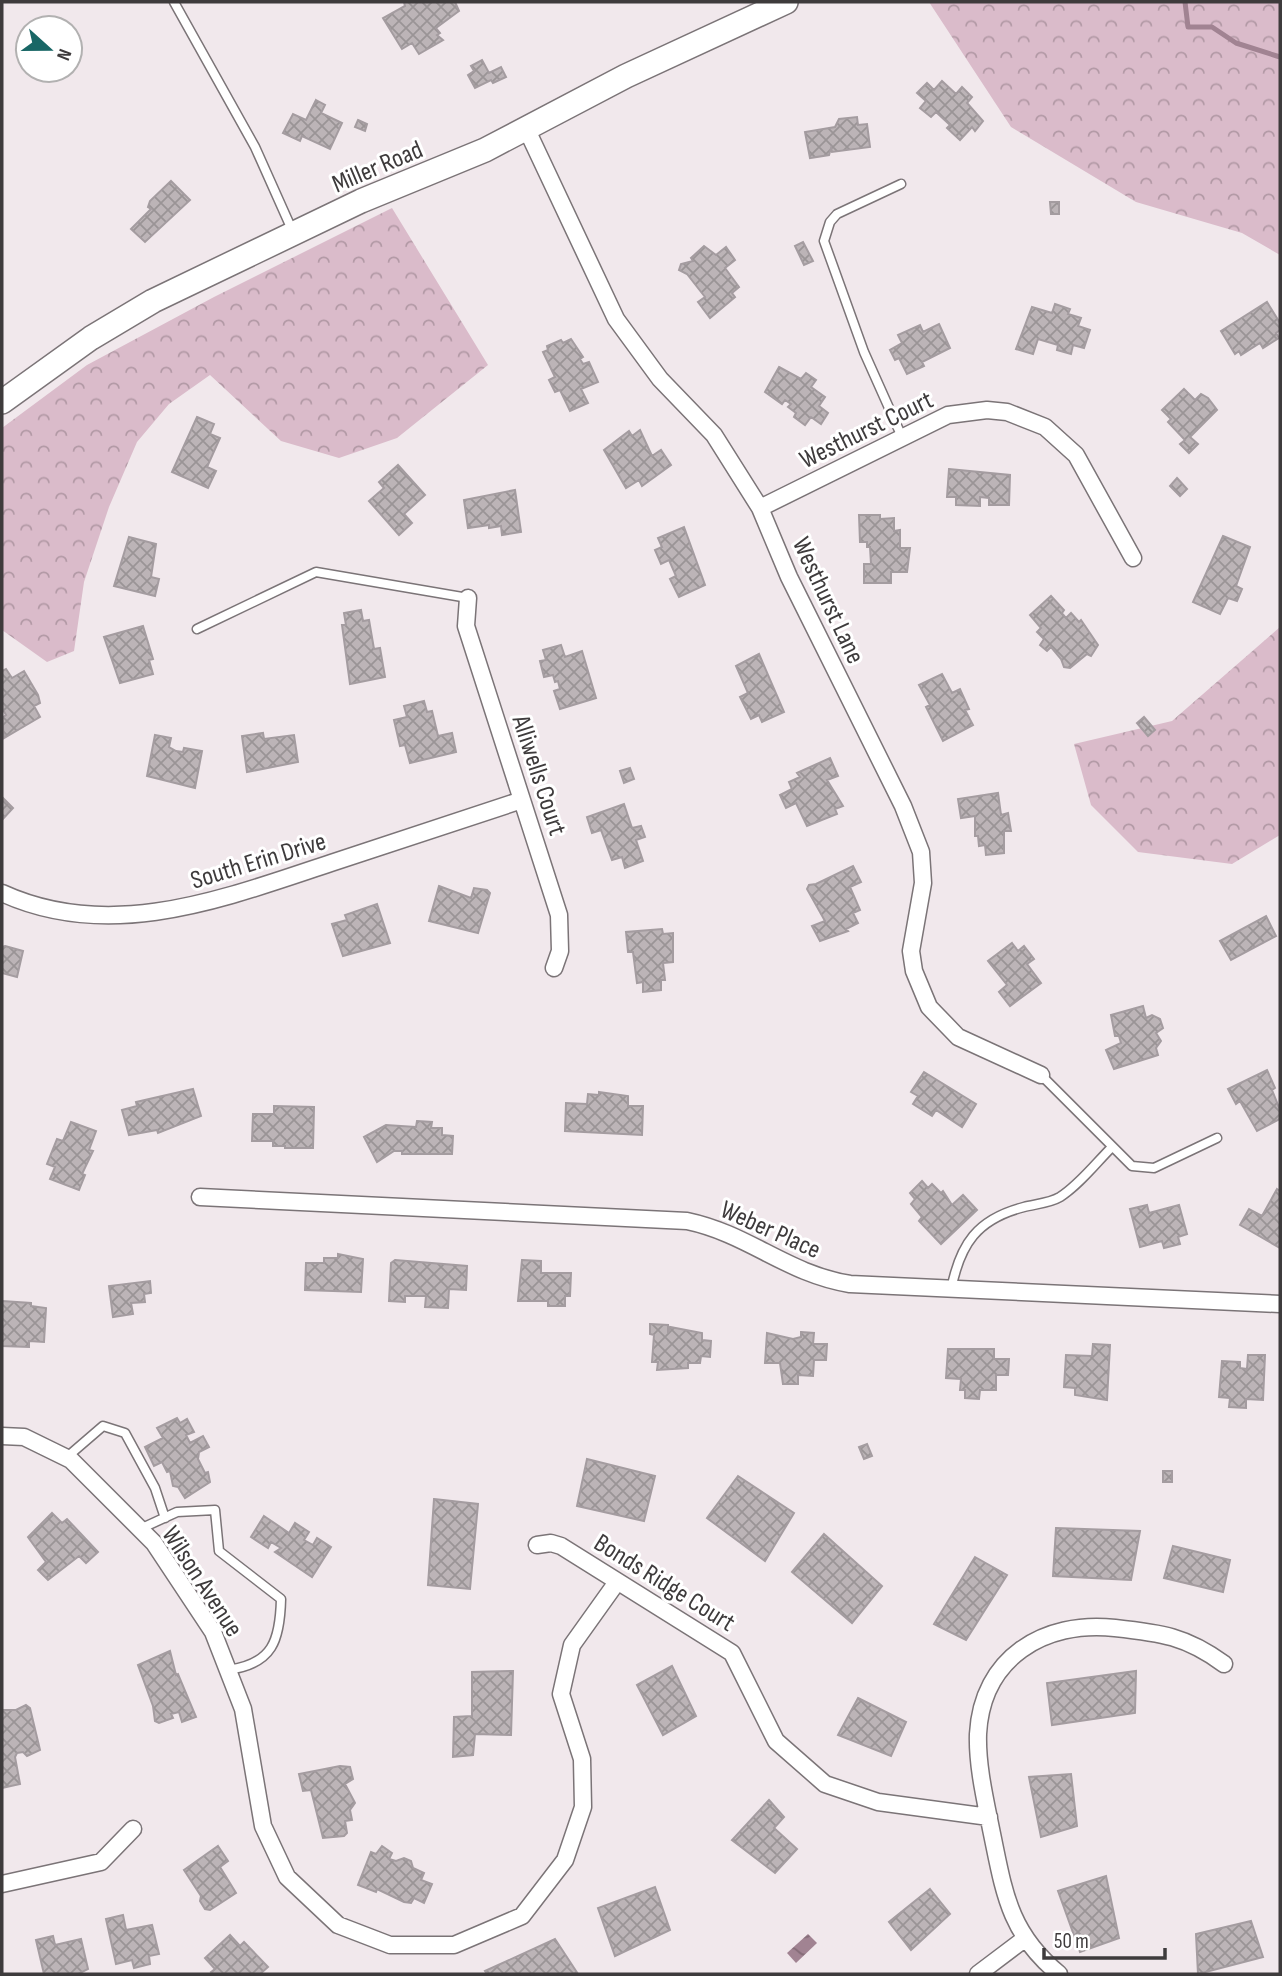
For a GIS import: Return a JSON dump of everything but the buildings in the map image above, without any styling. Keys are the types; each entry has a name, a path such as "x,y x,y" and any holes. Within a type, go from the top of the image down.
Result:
{"street":[{"name":"Miller Road","path":"2,402 72,351 153,301 293,232 527,130 626,76 786,2"},
{"name":"Westhurst Lane","path":"527,130 616,319 660,379 714,435 760,508 789,577 918,841 923,883 911,951 920,989 929,1007 958,1037 1041,1075"},
{"name":"Westhurst Court","path":"760,508 948,415 967,411 1007,412 1045,427 1076,455 1133,558"},
{"name":"Alliwells Court","path":"468,597 466,626 559,915 562,932 554,968"},
{"name":"South Erin Drive","path":"2,893 65,911 127,915 162,913 223,898 522,800"},
{"name":"Weber Place","path":"200,1197 687,1221 737,1236 782,1263 826,1280 951,1290 1280,1304"},
{"name":"Wilson Avenue","path":"2,1436 24,1437 67,1458 154,1543 213,1632 243,1709 263,1826 287,1877 338,1925 390,1945 454,1945 522,1916 565,1860 583,1807 582,1759 561,1694 572,1645 617,1583"},
{"name":"Bonds Ridge Court","path":"537,1545 551,1543 561,1546 617,1583 698,1629 732,1653 776,1741 825,1784 878,1802 989,1817"},
{"path":"1059,1974 1023,1940 1005,1896 989,1817 978,1751 982,1711 999,1674 1015,1655 1035,1640 1058,1630 1076,1627 1124,1629 1189,1640 1224,1664"},
{"path":"2,1884 101,1863 133,1829"},
{"path":"978,1974 1023,1940"}],"lane":[{"path":"174,2 255,147 293,232"},
{"path":"901,184 838,214 830,222 824,241 864,352 902,437"},
{"path":"197,629 316,572 468,597"},
{"path":"1041,1075 1111,1148 1132,1166 1154,1168 1217,1138"},
{"path":"951,1290 957,1260 964,1246 983,1225 1002,1213 1061,1196 1111,1148"},
{"path":"67,1458 103,1426 125,1433 155,1488 165,1518"},
{"path":"140,1529 177,1513 215,1510 219,1551 281,1599 280,1631 268,1651 251,1667 228,1670"}],"green space":[{"path":"929,2 1280,2 1280,255 1242,233 1136,202 1011,127"},
{"path":"392,208 488,365 397,438 339,458 281,441 210,375 169,404 137,442 109,507 84,582 74,651 47,662 2,630 2,428 87,365 214,297"},
{"path":"1280,627 1280,835 1232,864 1138,852 1091,805 1074,744 1172,721"}],"water":[{"path":"808,1934 817,1943 796,1963 787,1953"}],"waterway":[{"path":"1185,2 1188,27 1212,27 1236,43 1280,57"}]}
